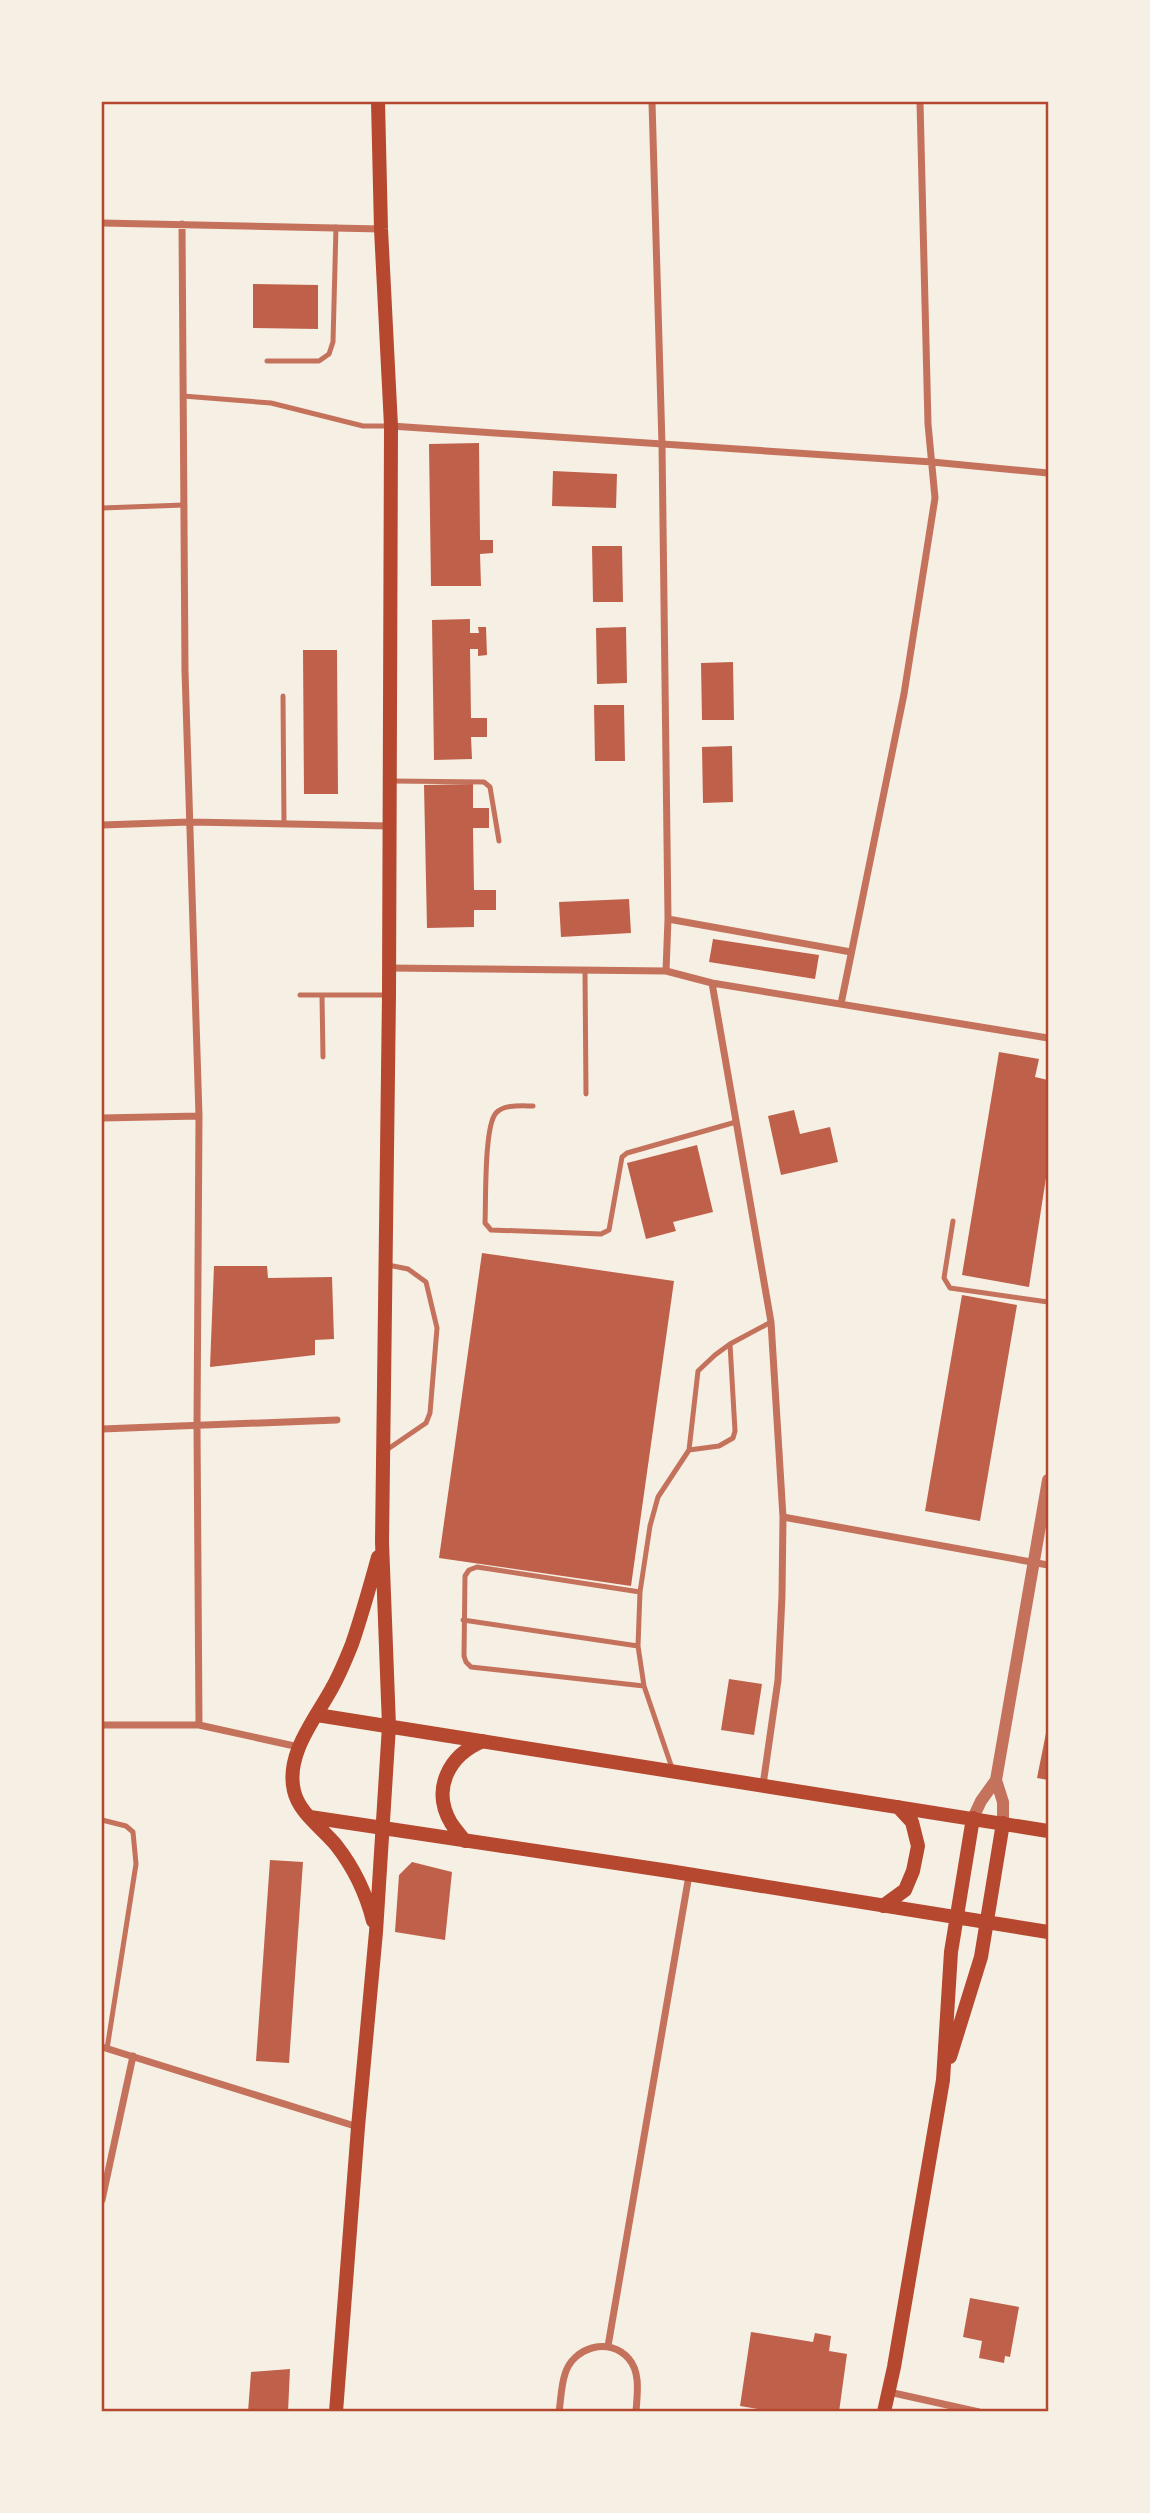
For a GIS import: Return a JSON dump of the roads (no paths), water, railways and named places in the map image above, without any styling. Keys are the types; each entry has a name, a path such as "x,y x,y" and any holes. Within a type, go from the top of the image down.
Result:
{"main road":[{"path":"336,2412 376,1932 389,1726 382,1542 389,968 391,426 378,102"},
{"path":"376,1932 365,1891 336,1846 310,1817 294,1792 294,1762 351,1645 382,1542"},
{"path":"317,1715 1048,1831"},
{"path":"465,1841 450,1822 443,1804 444,1784 448,1769 456,1757 467,1747 484,1741"},
{"path":"883,1906 905,1890 913,1871 918,1846 912,1822 898,1807"},
{"path":"310,1817 1048,1932"},
{"path":"884,2412 943,2080 951,1952 973,1818"},
{"path":"943,2080 981,1957 1003,1823"}],"street":[{"path":"652,102 662,444 668,919 666,971"},
{"path":"841,1004 904,694 935,498 928,424 920,102"},
{"path":"102,223 381,229"},
{"path":"182,224 184,671 200,1116 198,1725"},
{"path":"391,426 932,462 1048,473"},
{"path":"102,825 189,822 389,826"},
{"path":"668,919 851,952"},
{"path":"389,968 666,971 712,983 1048,1038"},
{"path":"712,983 771,1322 783,1517 782,1596 778,1680 763,1785"},
{"path":"102,1118 200,1116"},
{"path":"102,1429 337,1420"},
{"path":"973,1818 996,1780 1048,1480"},
{"path":"783,1517 1048,1565"},
{"path":"102,1725 198,1725 300,1747"},
{"path":"996,1780 1003,1802 1003,1823"},
{"path":"608,2346 689,1875"},
{"path":"104,2048 358,2127"},
{"path":"102,2200 133,2056"},
{"path":"559,2412 565,2372 572,2362 589,2347 608,2346 622,2352 631,2360 638,2385 636,2412"},
{"path":"889,2392 979,2412"}],"lane":[{"path":"267,361 319,361 329,354 333,342 335,227"},
{"path":"183,396 271,403 363,426 391,426"},
{"path":"102,508 184,505"},
{"path":"283,696 284,824"},
{"path":"389,781 484,782 490,787 499,841"},
{"path":"585,970 586,1094"},
{"path":"300,995 388,995"},
{"path":"322,995 323,1057"},
{"path":"533,1105 504,1108 494,1114 488,1141 485,1223 491,1230 601,1234 609,1230 622,1157 627,1153 736,1122"},
{"path":"953,1221 944,1278 950,1288 1048,1302"},
{"path":"383,1453 425,1423 430,1413 437,1328 426,1282 408,1269 385,1264"},
{"path":"673,1771 644,1686 638,1646 640,1592 650,1526 658,1497 689,1450 698,1371 730,1344 771,1322"},
{"path":"689,1450 719,1446 733,1438 735,1431 730,1344"},
{"path":"640,1592 477,1567 468,1570 465,1576 464,1656 471,1667 644,1686"},
{"path":"463,1620 638,1646"},
{"path":"102,1820 126,1826 133,1832 136,1864 104,2048"}]}
